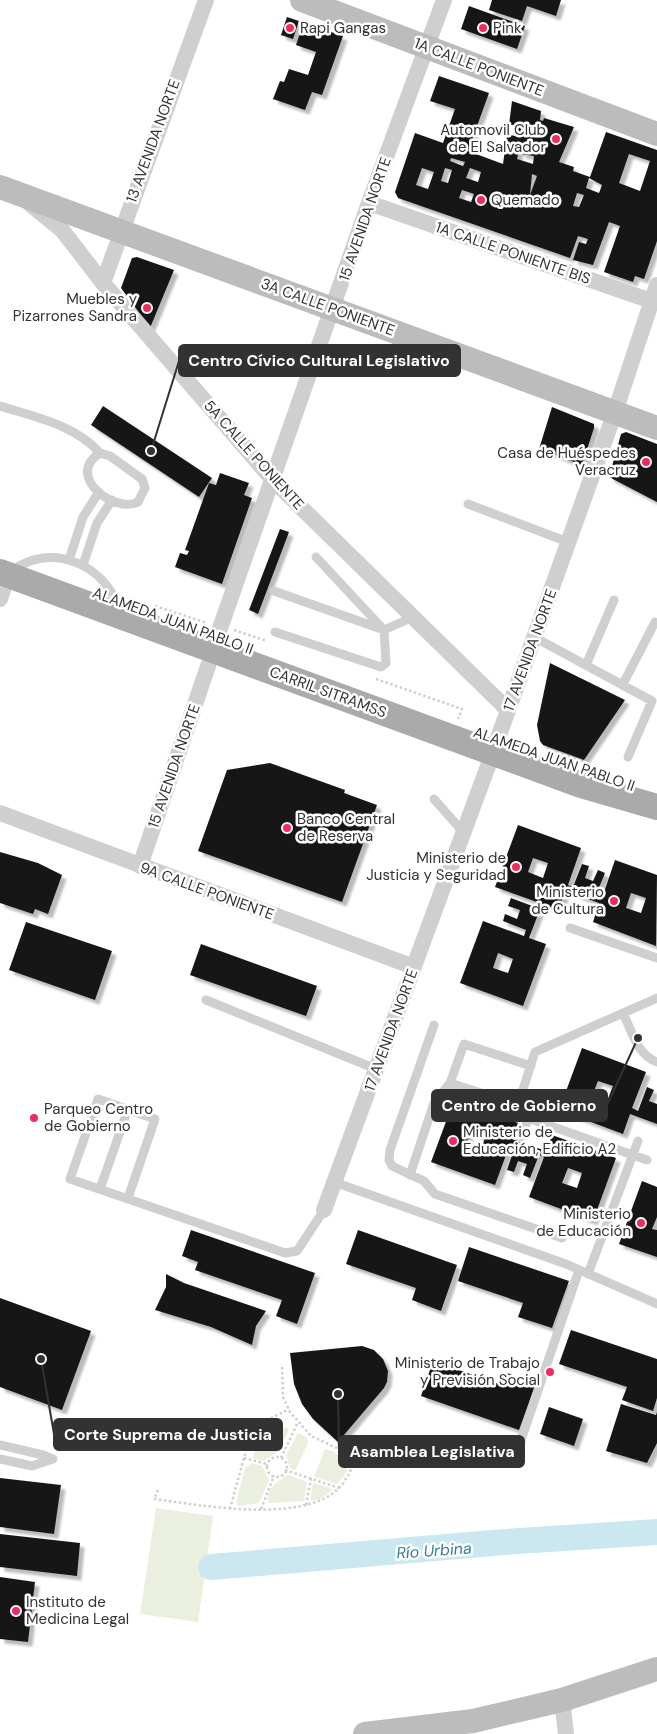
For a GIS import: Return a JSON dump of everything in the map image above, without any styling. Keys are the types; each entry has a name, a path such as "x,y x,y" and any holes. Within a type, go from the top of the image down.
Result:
{"main road":[{"name":"ALAMEDA JUAN PABLO II","path":"4,579 116,601 219,631 456,725 493,753 605,809 657,823"},
{"name":"ALAMEDA JUAN PABLO II","path":"4,579 208,666 493,753 657,794"},
{"name":"CARRIL SITRAMSS","path":"4,579 590,788 657,807"}],"street":[{"name":"13 AVENIDA NORTE","path":"103,283 120,231 206,0"},
{"name":"1A CALLE PONIENTE","path":"302,0 657,134"},
{"name":"15 AVENIDA NORTE","path":"219,631 369,203 444,0"},
{"name":"3A CALLE PONIENTE","path":"5,189 657,428"},
{"name":"5A CALLE PONIENTE","path":"5,189 41,212 62,230 103,283 273,480 508,710"},
{"name":"1A CALLE PONIENTE BIS","path":"369,203 654,302"},
{"name":"17 AVENIDA NORTE","path":"324,1210 493,753 654,302 657,285"},
{"name":"15 AVENIDA NORTE","path":"140,866 208,666"},
{"name":"9A CALLE PONIENTE","path":"0,813 414,967"},
{"path":"365,1734 394,1733 473,1721 562,1700 657,1669"},
{"path":"562,1700 566,1734"}],"lane":[{"path":"0,406 46,420 80,435 100,454 110,456 140,476 144,484 144,493 138,502 124,506 99,492 90,484 87,474 91,461 100,454"},
{"path":"69,560 83,516 99,492"},
{"path":"83,565 97,523 112,500"},
{"path":"468,504 568,542"},
{"path":"275,632 382,668 386,662 384,630 316,557"},
{"path":"4,579 42,558 69,560 83,565 102,580 116,601"},
{"path":"274,591 384,630 413,616"},
{"path":"586,665 614,600"},
{"path":"623,684 655,622"},
{"path":"534,637 623,684 655,697 628,757"},
{"path":"434,799 464,833"},
{"path":"570,928 657,958"},
{"path":"518,1105 535,1052 657,998"},
{"path":"206,1000 376,1069"},
{"path":"623,1013 643,1053 648,1058 657,1062"},
{"path":"434,1025 390,1153 389,1160 393,1168 425,1182 436,1194 562,1238"},
{"path":"410,1175 434,1103 450,1083 464,1044 531,1066"},
{"path":"450,1083 518,1105 528,1118 646,1160"},
{"path":"128,1198 155,1118 98,1099 70,1179 285,1253 297,1251 324,1210"},
{"path":"100,1189 128,1109"},
{"path":"522,1137 528,1118"},
{"path":"588,1274 638,1141"},
{"path":"334,1182 579,1270 657,1304"},
{"path":"517,1452 579,1270"},
{"path":"0,1445 43,1454 53,1459 32,1466 0,1459"}],"path":[{"path":"151,604 219,631 276,645"},
{"path":"369,677 462,709 456,725"},
{"path":"158,1490 154,1499 230,1509 261,1509 306,1505 326,1499 339,1488 351,1471 351,1461 341,1450 311,1436 289,1410 282,1392 282,1364"},
{"path":"230,1509 252,1428 289,1410"},
{"path":"281,1458 298,1422"},
{"path":"244,1458 267,1464"},
{"path":"272,1458 281,1458 285,1463 285,1470 281,1475 274,1476 268,1472 267,1464 272,1458"},
{"path":"285,1470 339,1488"},
{"path":"261,1509 274,1476"},
{"path":"306,1505 311,1478"}],"green space":[{"path":"286,1427 289,1430 279,1451 263,1461 253,1458 255,1451"},
{"path":"298,1433 307,1438 308,1443 296,1469 293,1470 290,1468 286,1455"},
{"path":"325,1449 333,1451 346,1463 347,1472 337,1484 314,1477"},
{"path":"252,1463 262,1466 269,1480 259,1503 238,1506 236,1503 245,1468"},
{"path":"288,1475 307,1482 304,1501 269,1503 270,1490"},
{"path":"313,1483 332,1490 320,1499 310,1501"},
{"path":"156,1508 213,1516 198,1622 140,1614"}],"building":[{"path":"492,0 561,0 556,16 527,6 522,21 489,10"},
{"path":"469,6 525,26 517,49 461,29"},
{"name":"Rapi Gangas","path":"287,17 299,21 293,39 281,35"},
{"path":"314,26 343,36 322,95 312,92 305,110 273,99 280,81 284,82 289,69 308,75 316,52 296,45 300,33 310,36"},
{"path":"439,76 489,93 468,151 503,164 507,135 518,136 518,125 509,125 512,101 541,111 540,120 543,121 544,118 574,127 559,162 574,167 573,171 590,177 606,132 657,150 657,241 644,279 635,276 633,282 604,272 620,226 609,222 593,265 573,260 579,242 586,244 588,239 578,236 570,258 398,198 395,192 415,133 443,143 455,109 430,101","holes":["519,151 522,151 521,154 534,156 533,164 517,159","629,154 650,161 640,191 619,183","451,158 465,162 463,166 450,161","422,168 434,172 428,189 416,185","445,168 452,170 448,183 441,181","470,168 481,172 478,182 466,178","532,174 537,176 530,195","589,178 602,185 599,193 586,188","462,190 474,194 471,202 459,198","577,193 584,195 579,207 573,206","534,196 561,205 533,201"]},
{"name":"Muebles y Pizarrones Sandra","path":"137,257 174,270 150,328 121,288 132,258"},
{"path":"103,406 212,478 199,497 91,425"},
{"path":"552,407 594,424 582,465 539,449"},
{"path":"626,432 657,444 657,502 609,477 621,434"},
{"path":"220,473 249,483 244,495 252,498 222,584 175,567 180,553 187,555 189,551 185,550 209,483 216,485"},
{"path":"280,529 289,532 258,614 249,610"},
{"path":"550,663 625,700 584,760 543,745 540,741 537,725"},
{"name":"Banco Central de Reserva","path":"270,763 345,790 344,793 377,805 342,902 198,851 227,770"},
{"path":"518,825 581,848 568,885 573,887 582,864 589,866 585,878 593,881 598,870 605,873 596,895 602,898 615,860 657,875 656,946 593,922 599,903 566,891 558,910 542,904 529,938 546,944 523,1006 460,983 483,921 524,936 526,930 503,921 505,914 517,919 520,910 508,906 511,898 535,907 537,902 495,887","holes":["533,858 548,863 543,878 528,872","631,893 646,898 641,913 626,908","498,953 513,959 508,973 493,968"]},
{"path":"0,852 38,863 62,875 48,914 35,909 33,914 0,903"},
{"path":"26,922 112,951 95,1000 9,970"},
{"path":"201,944 317,986 306,1016 190,975"},
{"path":"582,1048 646,1072 632,1108 638,1111 647,1087 654,1090 649,1101 657,1104 657,1124 630,1114 623,1134 559,1110","holes":["598,1081 613,1086 607,1101 592,1096"]},
{"path":"454,1100 518,1123 512,1139 546,1151 552,1135 616,1158 593,1221 529,1197 544,1157 539,1155 530,1178 523,1175 527,1164 518,1161 514,1172 507,1170 515,1146 510,1144 495,1185 431,1162","holes":["470,1133 485,1138 480,1153 465,1147","568,1168 582,1173 577,1188 562,1183"]},
{"name":"Ministerio de Educación","path":"642,1181 657,1187 657,1217 652,1229 657,1230 657,1257 619,1244"},
{"path":"191,1230 315,1273 297,1324 276,1316 282,1300 195,1270 198,1262 182,1256"},
{"path":"358,1230 457,1265 441,1311 412,1300 416,1288 346,1264"},
{"path":"469,1247 569,1281 552,1328 518,1317 523,1303 458,1281"},
{"path":"166,1274 184,1283 266,1311 256,1326 252,1345 211,1327 155,1310 166,1287"},
{"path":"0,1298 91,1331 62,1410 0,1387"},
{"path":"571,1330 657,1359 657,1398 653,1411 622,1400 627,1387 559,1364"},
{"path":"362,1346 374,1350 383,1359 388,1371 387,1382 338,1442 313,1419 302,1404 294,1384 290,1353"},
{"path":"433,1361 502,1385 507,1373 536,1383 519,1430 421,1396"},
{"path":"621,1404 656,1415 657,1412 657,1443 647,1463 606,1451"},
{"path":"549,1407 583,1419 574,1446 540,1434"},
{"path":"0,1478 61,1485 54,1534 0,1527"},
{"path":"0,1534 80,1543 77,1576 0,1567"},
{"name":"Instituto de Medicina Legal","path":"0,1577 35,1582 28,1642 0,1639"}],"waterway":[{"name":"Río Urbina","path":"211,1567 505,1542 657,1532"}],"place":[{"name":"Rapi Gangas","path":"290,28"},
{"name":"Pink","path":"483,28"},
{"name":"Automovil Club de El Salvador","path":"556,139"},
{"name":"Quemado","path":"481,200"},
{"name":"Muebles y Pizarrones Sandra","path":"147,308"},
{"name":"Centro Cívico Cultural Legislativo","path":"151,451"},
{"name":"Casa de Huéspedes Veracruz","path":"646,462"},
{"name":"Banco Central de Reserva","path":"287,828"},
{"name":"Ministerio de Justicia y Seguridad","path":"516,867"},
{"name":"Ministerio de Cultura","path":"614,901"},
{"name":"Centro de Gobierno","path":"638,1038"},
{"name":"Parqueo Centro de Gobierno","path":"34,1118"},
{"name":"Ministerio de Educación, Edificio A2","path":"453,1141"},
{"name":"Ministerio de Educación","path":"641,1223"},
{"name":"Corte Suprema de Justicia","path":"41,1359"},
{"name":"Ministerio de Trabajo y Previsión Social","path":"550,1372"},
{"name":"Asamblea Legislativa","path":"338,1394"},
{"name":"Instituto de Medicina Legal","path":"16,1611"}]}
